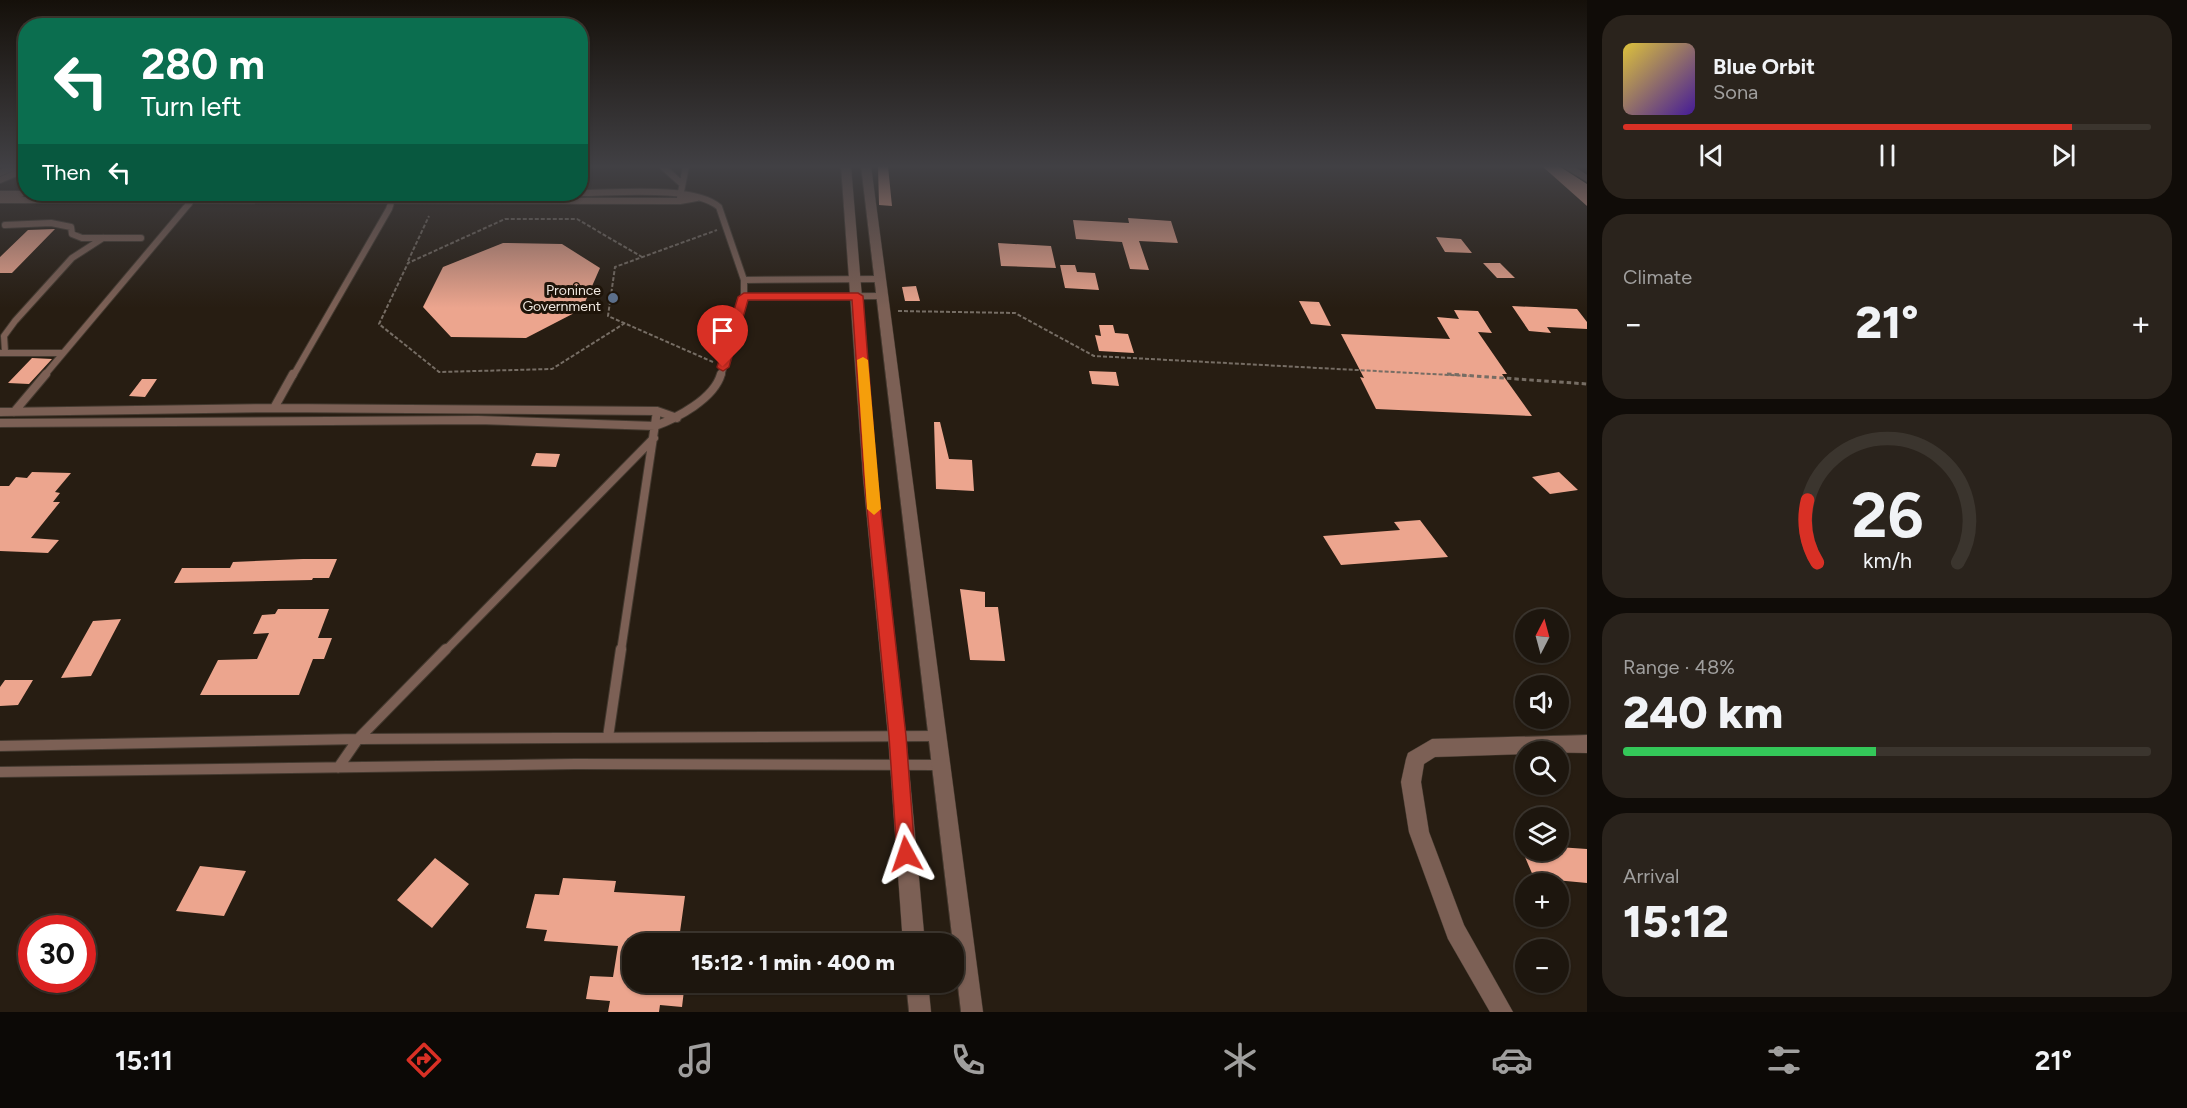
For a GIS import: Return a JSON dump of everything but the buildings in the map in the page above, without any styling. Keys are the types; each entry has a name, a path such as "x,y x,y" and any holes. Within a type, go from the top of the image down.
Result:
{"street":[{"path":"850,213 870,477 897,736 913,933"},
{"path":"872,213 972,1012"},
{"path":"1502,1012 1456,931 1419,832 1411,783 1415,759 1432,748 1587,744"},
{"path":"918,993 920,1012"}],"lane":[{"path":"14,412 181,213"},
{"path":"274,408 387,213"},
{"path":"0,423 478,420 656,426 677,418 693,407 718,381 723,367 744,297 744,280 721,213"},
{"path":"2,226 66,225 71,227 72,234 75,236 141,238"},
{"path":"63,353 3,353 4,336 72,258 103,238"},
{"path":"744,280 880,279"},
{"path":"744,297 858,296 883,303"},
{"path":"0,412 274,408 657,411 677,418"},
{"path":"608,737 657,411"},
{"path":"338,768 358,738 654,438"},
{"path":"0,746 358,738 464,740 937,736"},
{"path":"0,772 575,764 941,765"}],"path":[{"path":"429,216 379,324 439,372 552,369 625,323"},
{"path":"408,262 505,219 577,219 642,257"},
{"path":"723,367 608,316 615,267 726,227"},
{"path":"883,303 1015,313 1094,356 1428,373 1587,384"}],"slow traffic":[{"path":"863,360 874,509"}],"place":[{"name":"Pronince Government","path":"613,298"}],"route":[{"path":"723,367 744,297 858,296 870,477 897,736 906,854"}]}
